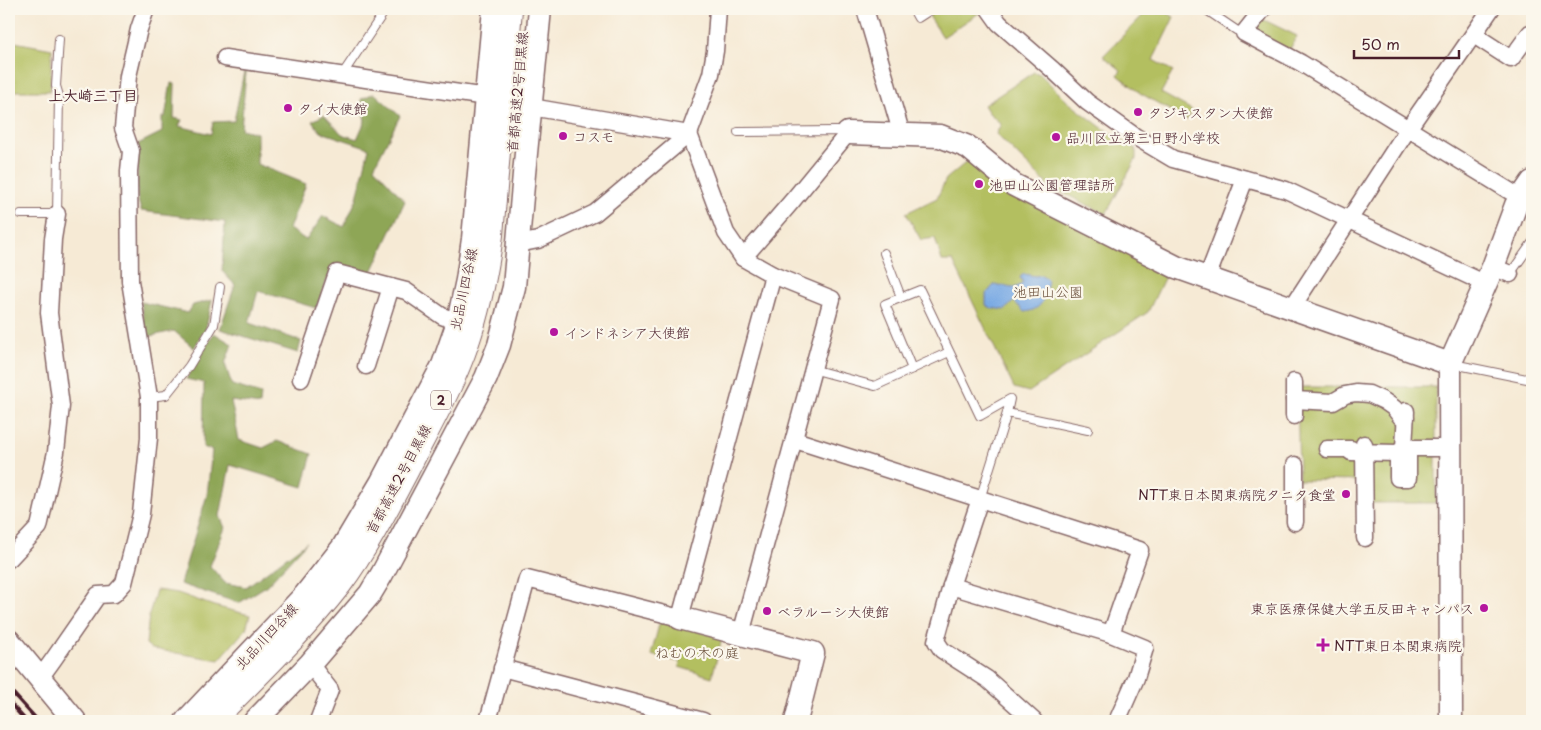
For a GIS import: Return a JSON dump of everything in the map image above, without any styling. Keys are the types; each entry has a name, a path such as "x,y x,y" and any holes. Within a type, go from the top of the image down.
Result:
{"highway":[{"name":"首都高速2号目黒線","path":"209,721 292,636 355,559 399,480 455,368 473,316 484,268 508,9"},
{"name":"首都高速2号目黒線","path":"232,721 334,615 370,568 432,455 472,375 490,321 506,238 524,9"}],"main road":[{"name":"北品川四谷線","path":"186,721 305,595 343,547 381,483 443,364 458,322 473,239 494,9"},
{"path":"255,721 310,664 370,594 486,378 514,287 540,9"},
{"path":"848,133 940,136 962,144 1014,185 1032,196 1176,267 1450,364"},
{"path":"1451,721 1450,364 1496,275 1516,205 1527,190"},
{"path":"680,618 814,653 796,721"},
{"path":"9,642 75,721"}],"street":[{"path":"40,678 98,595 114,594 124,583 141,514 149,438 149,397 130,281 129,171 131,151 124,128 128,76 139,29 146,9"},
{"path":"518,244 538,240 595,212 690,134 710,74 715,51 718,9"},
{"path":"865,9 902,135"},
{"path":"989,9 999,23 1087,102 1136,137 1173,159 1286,190 1349,219 1496,275"},
{"path":"1263,9 1244,33 1301,63 1408,129 1527,190"},
{"path":"1291,308 1408,129 1491,9"},
{"path":"1474,35 1512,58 1530,33 1532,34"},
{"path":"225,58 486,97"},
{"path":"530,107 690,134"},
{"path":"744,258 848,133"},
{"path":"690,134 726,232 744,258 773,275 832,299 741,634"},
{"path":"1207,278 1245,179"},
{"path":"9,559 39,527 56,452 61,406 49,313 53,239 57,214"},
{"path":"301,379 337,273 406,291 442,316 458,322"},
{"path":"488,721 527,578 680,618 773,275"},
{"path":"366,366 390,287"},
{"path":"1294,382 1294,408 1317,409 1345,395 1356,393 1370,394 1384,400 1401,417 1406,414 1401,451"},
{"path":"795,440 1140,550 1111,634"},
{"path":"1327,449 1352,449 1352,452 1364,448 1401,451 1451,448"},
{"path":"1364,448 1365,538"},
{"path":"1295,466 1295,522"},
{"path":"980,498 936,641 942,650 987,680 1026,712 1034,721"},
{"path":"952,586 1111,634 1145,648 1136,678 1117,721"},
{"path":"310,664 330,690 318,721"},
{"path":"502,668 703,721"}],"lane":[{"path":"342,75 386,9"},
{"path":"913,9 918,18 932,9"},
{"path":"1204,9 1236,30 1244,33"},
{"path":"21,214 57,214 58,96 56,86 59,39"},
{"path":"738,132 837,131 848,133"},
{"path":"1496,275 1532,246"},
{"path":"884,253 901,297"},
{"path":"149,397 166,395 189,366 214,325 220,287"},
{"path":"912,369 885,304 920,290 980,416 1010,398 980,498"},
{"path":"812,369 875,386 949,352"},
{"path":"1450,364 1532,380"},
{"path":"1007,413 1088,430"}],"green space":[{"path":"939,9 980,9 982,11 943,37 929,16"},
{"path":"1149,9 1161,9 1174,17 1153,60 1173,71 1161,93 1192,110 1187,120 1140,93 1118,75 1121,70 1103,56"},
{"path":"1262,19 1297,36 1289,51 1253,32"},
{"path":"9,41 52,49 50,91 9,91"},
{"path":"244,72 246,72 241,129 257,133 257,164 306,184 289,229 306,240 323,216 344,227 357,198 369,148 321,132 312,121 324,115 342,134 357,139 365,121 361,99 374,93 400,116 374,167 405,201 370,276 332,268 316,308 258,291 249,323 301,341 298,353 220,329 235,285 222,271 225,222 141,211 137,196 138,144 162,132 162,117 165,117 171,83 175,84 174,118 182,120 179,126 211,134 213,122 234,121"},
{"path":"1034,72 1040,74 1068,102 1101,127 1136,149 1136,159 1106,214 1049,186 996,134 1001,124 989,113 984,105"},
{"name":"池田山公園","path":"970,159 1168,270 1148,312 1029,392 1014,388 953,261 942,261 935,238 921,240 906,213 937,198 946,179"},
{"path":"212,300 206,328 194,348 174,331 146,337 141,302 188,313 193,305"},
{"path":"214,333 232,344 225,364 232,385 261,394 260,405 231,401 239,440 263,448 277,441 312,454 303,487 230,465 220,516 225,528 210,566 225,583 246,587 307,542 266,586 239,603 180,584 207,495 212,450 203,447 204,383 186,379"},
{"path":"1297,387 1436,387 1436,503 1369,503 1368,481 1299,480"},
{"path":"156,590 178,593 214,606 250,615 246,629 219,660 152,649 146,644 149,615"},
{"name":"ねむの木の庭","path":"660,621 722,638 712,677 679,667 680,662 651,655"}],"water":[{"path":"1024,274 1042,275 1048,280 1042,302 1036,309 1024,312 1014,301 1005,310 991,308 986,305 986,294 994,285 1012,288 1019,286 1023,283 1020,277"}],"railway":[{"path":"9,689 38,721"},
{"path":"9,702 26,721"},
{"path":"9,715 14,721"}],"place":[{"name":"タイ大使館","path":"288,108"},
{"name":"タジキスタン大使館","path":"1138,112"},
{"name":"コスモ","path":"563,136"},
{"name":"品川区立第三日野小学校","path":"1056,137"},
{"name":"池田山公園管理詰所","path":"979,184"},
{"name":"インドネシア大使館","path":"554,332"},
{"name":"NTT東日本関東病院タニタ食堂","path":"1346,494"},
{"name":"東京医療保健大学五反田キャンパス","path":"1484,608"},
{"name":"ベラルーシ大使館","path":"767,611"},
{"name":"NTT東日本関東病院","path":"1323,645"}],"district":[{"name":"上大崎三丁目","path":"93,94"}]}
